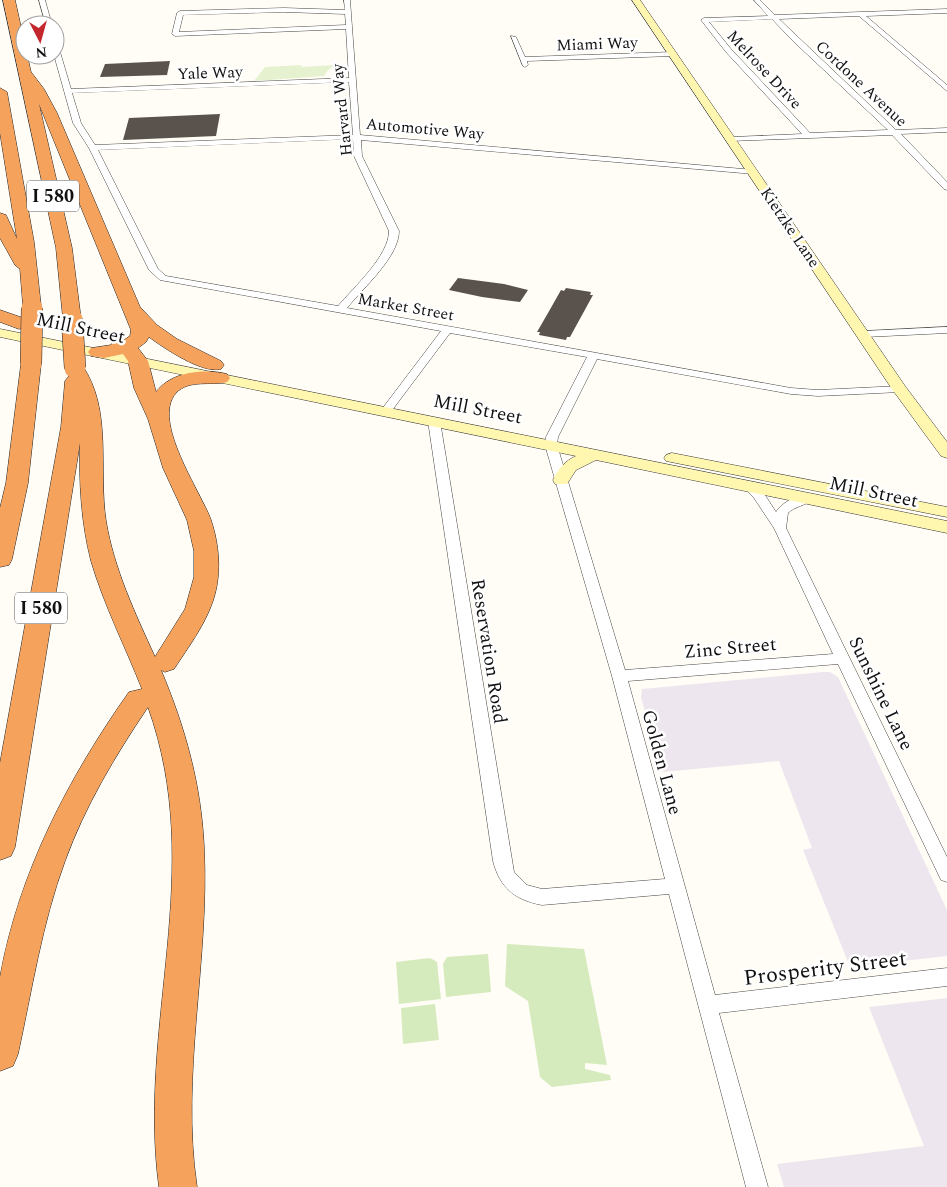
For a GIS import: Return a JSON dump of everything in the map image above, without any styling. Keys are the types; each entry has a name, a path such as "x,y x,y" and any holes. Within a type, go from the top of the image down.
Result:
{"highway":[{"name":"I 580","path":"0,847 83,363 72,319 64,248 9,0"},
{"path":"26,74 46,102 128,305 141,332 128,350 83,363 83,380 90,405 93,502 102,556 117,598 166,716 176,754 187,818 189,886 173,1105 178,1187"},
{"name":"I 580","path":"0,92 26,242 32,306 31,364 17,483 0,559"},
{"path":"0,218 10,242 26,268 30,282"},
{"path":"128,305 140,319 162,337 217,371"},
{"path":"0,318 19,323"},
{"path":"128,350 158,419 174,468 199,520 206,551 204,588 198,609 165,662"},
{"path":"158,419 161,398 169,388 217,371"},
{"path":"0,1054 39,896 55,848 86,780 140,699"}],"main road":[{"name":"Kietzke Lane","path":"636,0 865,334 900,389 942,438 947,453"},
{"name":"Mill Street","path":"19,323 217,371 389,407 552,440 947,512"},
{"name":"Mill Street","path":"0,333 83,363"},
{"name":"Mill Street","path":"389,407 434,421 552,440 596,455 947,527"},
{"path":"561,480 565,470 574,463 596,455"}],"street":[{"path":"42,0 46,15"},
{"name":"Harvard Way","path":"340,310 389,252 394,239 394,231 358,156 346,0"},
{"name":"Cordone Avenue","path":"757,0 795,40 876,113 947,187"},
{"path":"348,12 284,10 180,13 175,34 348,27"},
{"path":"774,18 947,11"},
{"path":"937,12 947,19"},
{"path":"860,14 947,89"},
{"name":"Melrose Drive","path":"774,18 704,20 720,42 791,115 808,136"},
{"name":"Miami Way","path":"514,37 523,62 673,54"},
{"name":"Market Street","path":"61,65 77,123 93,148 154,270 163,278 802,392 900,389"},
{"name":"Yale Way","path":"68,91 353,80"},
{"path":"732,139 947,130"},
{"name":"Automotive Way","path":"93,148 356,137 754,172"},
{"path":"389,407 447,330"},
{"path":"865,334 947,330"},
{"path":"552,440 593,356"},
{"name":"Reservation Road","path":"434,421 502,861 507,879 512,886 530,896 542,897 676,886"},
{"name":"Golden Lane","path":"552,440 561,480 619,676 757,1187"},
{"name":"Sunshine Lane","path":"750,487 759,495 780,528 947,875"},
{"path":"780,528 780,518 785,508 792,503 806,499"},
{"name":"Zinc Street","path":"619,676 844,658"},
{"name":"Prosperity Street","path":"708,1005 947,977"}],"shaded area":[{"path":"830,672 838,677 947,910 947,956 850,967 803,850 812,848 779,761 663,772 641,698 642,689"},
{"path":"947,998 947,1187 784,1187 777,1164 924,1146 869,1007"}],"green space":[{"path":"302,65 301,67 336,65 328,70 324,76 254,81 265,67"},
{"path":"507,944 584,949 607,1065 585,1063 585,1069 610,1075 611,1080 552,1087 540,1077 528,1001 505,986"},
{"path":"488,954 491,992 446,997 443,964 447,957"},
{"path":"430,958 437,962 441,999 399,1004 396,962"},
{"path":"435,1004 439,1040 403,1044 401,1008"}],"building":[{"path":"170,61 167,75 100,77 105,64"},
{"path":"220,114 216,136 123,140 129,118"},
{"path":"458,278 504,284 528,290 520,302 449,290"},
{"path":"566,288 591,292 590,295 593,295 570,337 567,337 566,340 539,335 540,332 537,332 561,290 564,291"}]}
